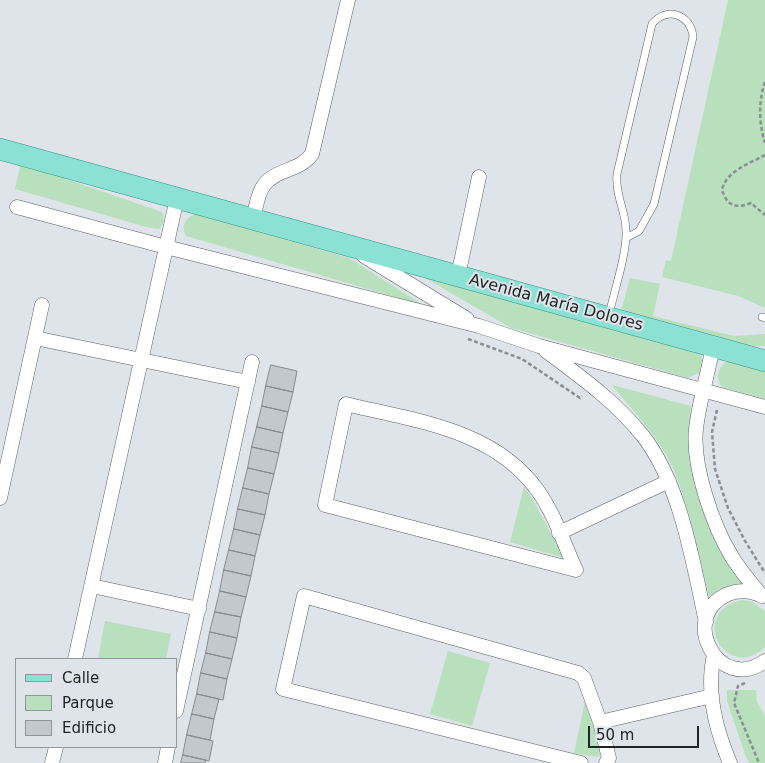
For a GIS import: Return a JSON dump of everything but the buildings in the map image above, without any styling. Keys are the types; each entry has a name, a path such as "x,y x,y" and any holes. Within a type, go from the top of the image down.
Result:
{"main road":[{"name":"Avenida María Dolores","path":"0,150 765,361"}],"street":[{"path":"253,219 264,185 281,172 300,165 312,154 348,0"},
{"path":"458,276 479,177"},
{"path":"75,658 177,198"},
{"name":"Avenida María Dolores","path":"17,207 166,247 479,326 539,346 765,407"},
{"name":"Avenida María Dolores","path":"346,245 479,326"},
{"path":"0,498 42,305"},
{"path":"35,338 248,382"},
{"path":"539,346 615,405 644,437 669,482 689,551 706,622 706,639 714,655 728,666 736,668 745,669 764,663"},
{"path":"713,346 696,430 697,456 710,506 732,557 762,596"},
{"path":"178,702 252,362"},
{"path":"346,404 450,430 486,444 502,454 529,480 547,505 559,533 576,570 325,505 346,404"},
{"path":"559,533 669,482"},
{"path":"92,586 199,609"},
{"path":"706,622 713,606 726,595 742,591 762,596"},
{"path":"581,763 283,690 304,596 578,673 584,678 600,722 609,758 606,763"},
{"path":"714,655 710,672 712,696 721,738 730,763"},
{"path":"600,722 712,696"},
{"path":"52,763 56,748"},
{"path":"165,763 168,748"}],"lane":[{"path":"608,317 626,238 625,222 617,195 617,174 652,24 661,16 673,13 679,15 690,24 693,37 654,204 639,231 626,238"}],"path":[{"path":"765,82 760,102 760,116 765,143"},
{"path":"765,155 729,175 724,182 722,190 729,203 734,206 751,203 765,215"},
{"path":"751,681 738,686 734,703 759,763"}],"green space":[{"path":"728,0 765,0 765,308 738,296 662,277 666,260 671,261"},
{"path":"21,162 64,174 63,178 162,212 164,221 159,229 150,228 15,189"},
{"path":"196,214 349,258 423,305 186,236 185,223 189,217"},
{"path":"420,275 699,354 703,360 701,372 688,378 511,328"},
{"path":"630,278 660,284 653,316 734,336 765,334 765,346 748,346 621,311"},
{"path":"729,361 765,371 765,399 722,387 718,376 719,372 722,365"},
{"path":"612,385 691,406 690,454 700,499 718,542 742,584 720,589 709,597 689,515 673,468 653,435"},
{"path":"524,487 532,498 564,558 510,542"},
{"path":"743,600 752,602 765,611 765,647 750,656 737,657 726,651 718,641 715,629 717,617 726,606"},
{"path":"105,621 171,634 166,658 98,658"},
{"path":"448,651 490,663 472,726 430,714"},
{"path":"727,690 756,690 757,701 765,716 765,763 749,763 727,701"},
{"path":"585,701 602,752 597,757 574,753"}]}
